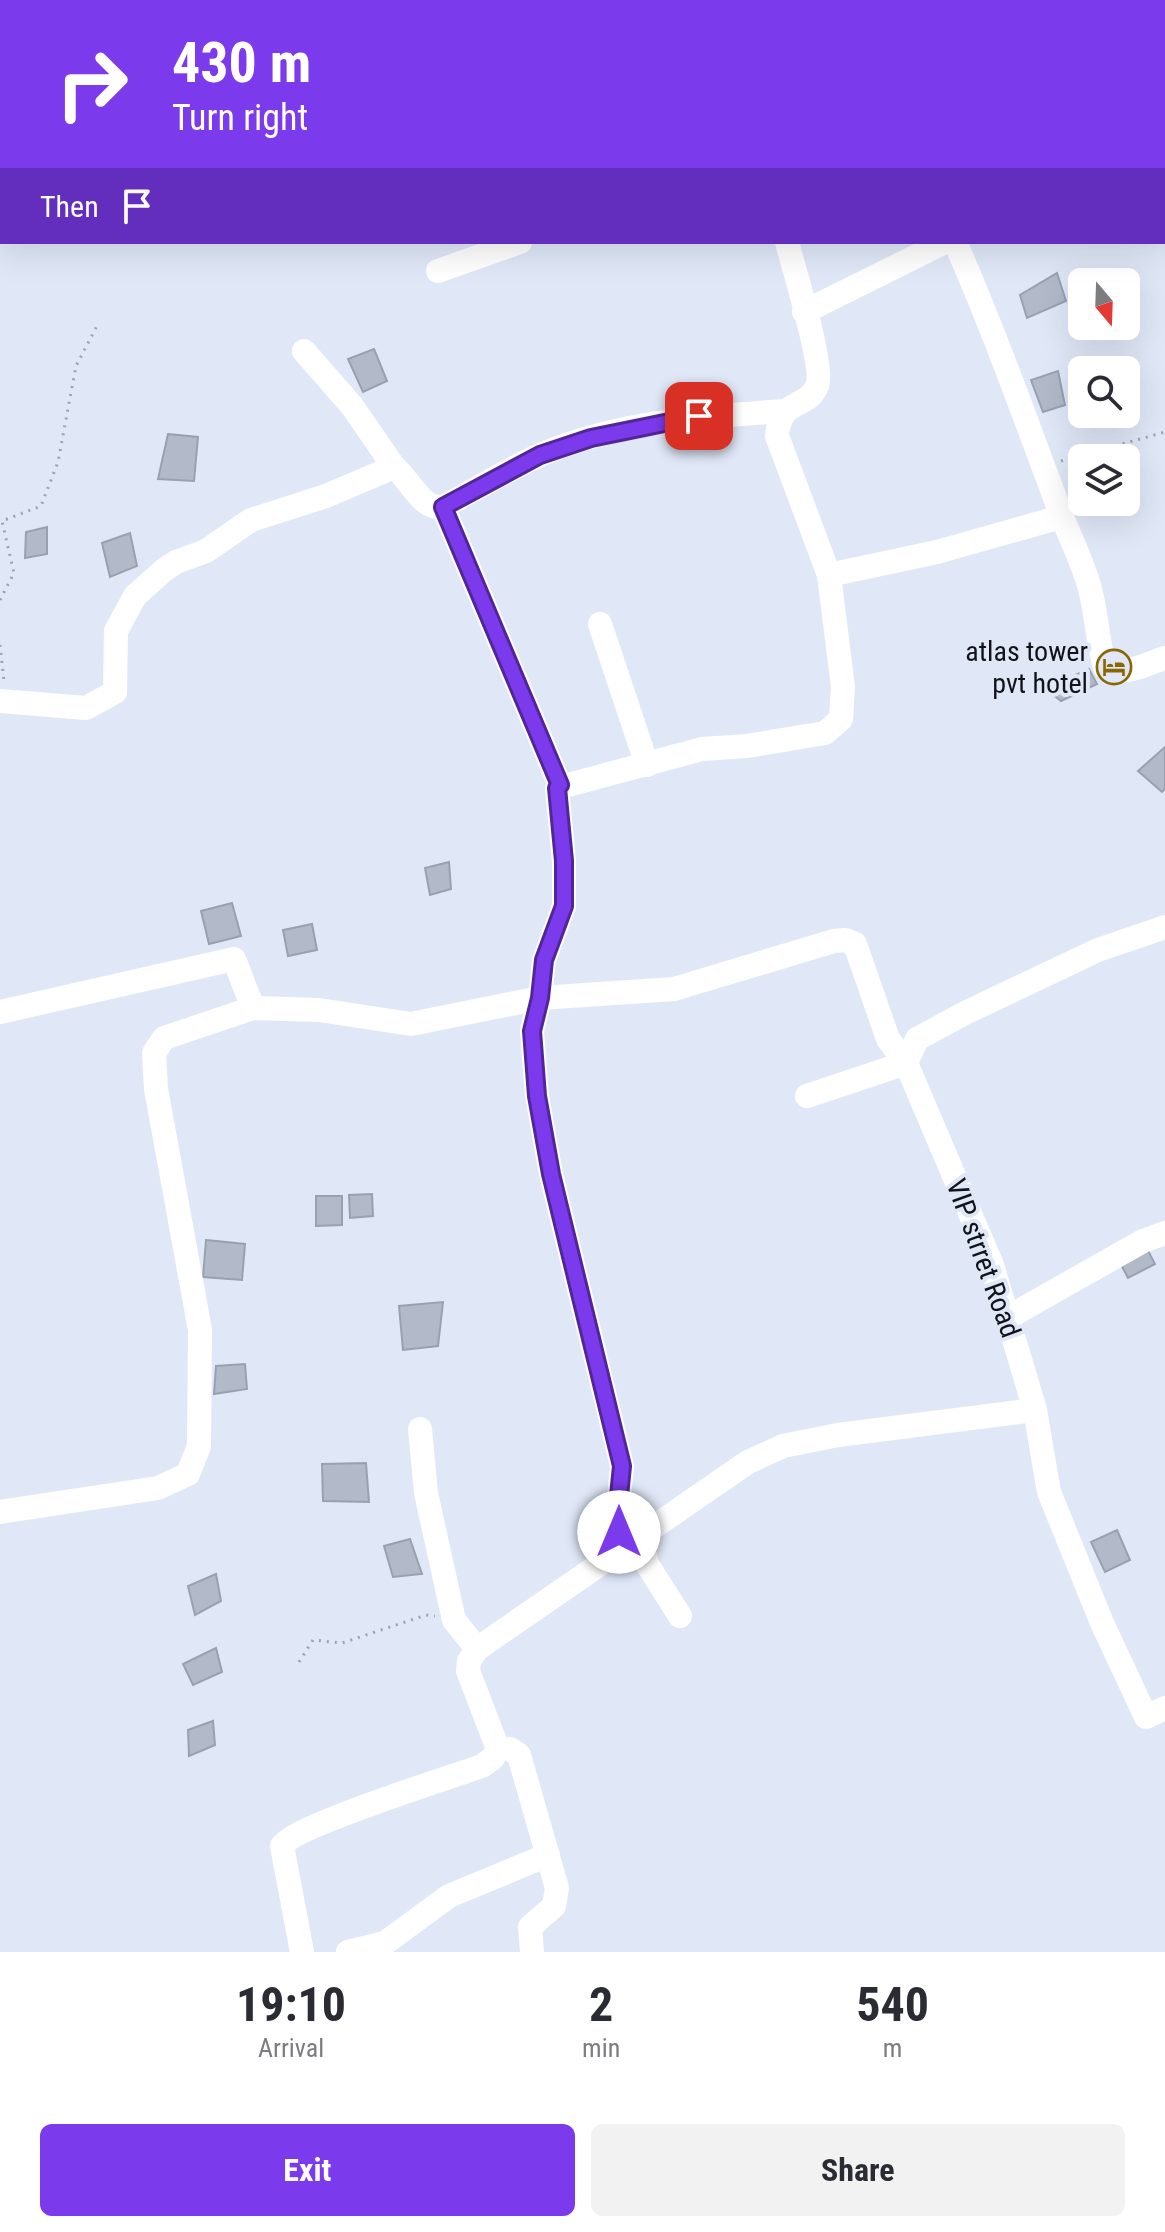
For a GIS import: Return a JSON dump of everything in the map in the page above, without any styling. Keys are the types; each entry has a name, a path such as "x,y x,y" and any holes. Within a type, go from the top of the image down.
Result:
{"street":[{"path":"438,271 514,244"},
{"path":"680,1616 617,1516 622,1466 551,1174 537,1096 532,1031 544,960 564,906 564,861 557,788 702,749 747,746 825,733 841,719 843,687 829,575 777,436 778,422 786,411 812,394 818,383 815,353 787,244"},
{"path":"804,312 941,244"},
{"path":"956,244 992,325 1061,517 1091,590 1105,667 1124,671 1165,658"},
{"path":"304,351 352,406 394,467 427,504 435,508 443,507 540,455 591,438 699,416 786,411"},
{"path":"2,692 86,708 115,692 116,631 135,596 164,570 206,551 251,520 326,496 394,467"},
{"path":"443,507 560,785"},
{"path":"829,575 937,552 1061,517"},
{"path":"600,624 647,765"},
{"path":"807,1096 906,1063 917,1039 953,1019 1098,950 1165,927"},
{"name":"VIP strret Road","path":"253,1008 319,1010 411,1024 540,998 674,989 815,945 845,940 855,944 888,1039 906,1063 992,1265 1035,1410 1049,1492 1102,1623 1146,1717 1165,1708"},
{"path":"0,1012 234,959 253,1008 164,1038 154,1053 156,1089 200,1330 199,1446 188,1474 158,1488 0,1512"},
{"path":"1007,1318 1143,1241 1165,1233"},
{"path":"498,1749 468,1671 469,1661 477,1649 748,1462 783,1446 838,1435 1035,1410"},
{"path":"420,1429 426,1493 454,1620 477,1649"},
{"path":"498,1749 510,1749 519,1755 548,1855 557,1899 554,1906 530,1927 532,1952"},
{"path":"302,1952 282,1846 286,1840 379,1801 482,1766 493,1758 498,1749"},
{"path":"348,1952 385,1943 449,1896 548,1855"}],"path":[{"path":"0,600 14,573 2,521 41,506 58,462 76,366 99,322"},
{"path":"1043,466 1165,432"},
{"path":"0,645 2,692"},
{"path":"299,1662 313,1640 342,1643 426,1615 454,1620"}],"building":[{"path":"1057,273 1066,301 1027,318 1020,295"},
{"path":"374,349 387,381 363,392 348,359"},
{"path":"1058,371 1065,405 1043,412 1031,380"},
{"path":"168,434 198,437 194,481 158,479"},
{"path":"47,527 47,554 25,558 26,532"},
{"path":"130,533 137,566 110,577 102,543"},
{"path":"1089,669 1097,684 1061,701 1045,688"},
{"path":"1165,747 1165,789 1162,792 1138,771"},
{"path":"449,862 451,889 430,895 425,868"},
{"path":"232,903 241,936 209,944 201,911"},
{"path":"312,924 317,950 288,956 283,930"},
{"path":"372,1194 373,1216 350,1218 349,1195"},
{"path":"316,1196 342,1196 342,1225 316,1226"},
{"path":"206,1240 245,1244 242,1280 203,1277"},
{"path":"1144,1243 1155,1264 1128,1278 1117,1257"},
{"path":"443,1302 438,1346 403,1350 399,1306"},
{"path":"245,1364 247,1389 214,1394 216,1366"},
{"path":"366,1463 369,1502 323,1501 322,1464"},
{"path":"1117,1530 1130,1560 1105,1572 1091,1542"},
{"path":"410,1539 422,1574 393,1577 384,1546"},
{"path":"216,1574 221,1601 195,1615 188,1586"},
{"path":"216,1648 222,1672 193,1685 183,1664"},
{"path":"213,1721 215,1745 189,1756 188,1730"}],"place":[{"name":"atlas tower pvt hotel","path":"1114,667"}],"route":[{"path":"619,1532 617,1516 622,1466 551,1174 535,1074 532,1031 544,960 564,906 564,861 557,788 560,785 443,507 540,455 591,438 699,416"}]}
